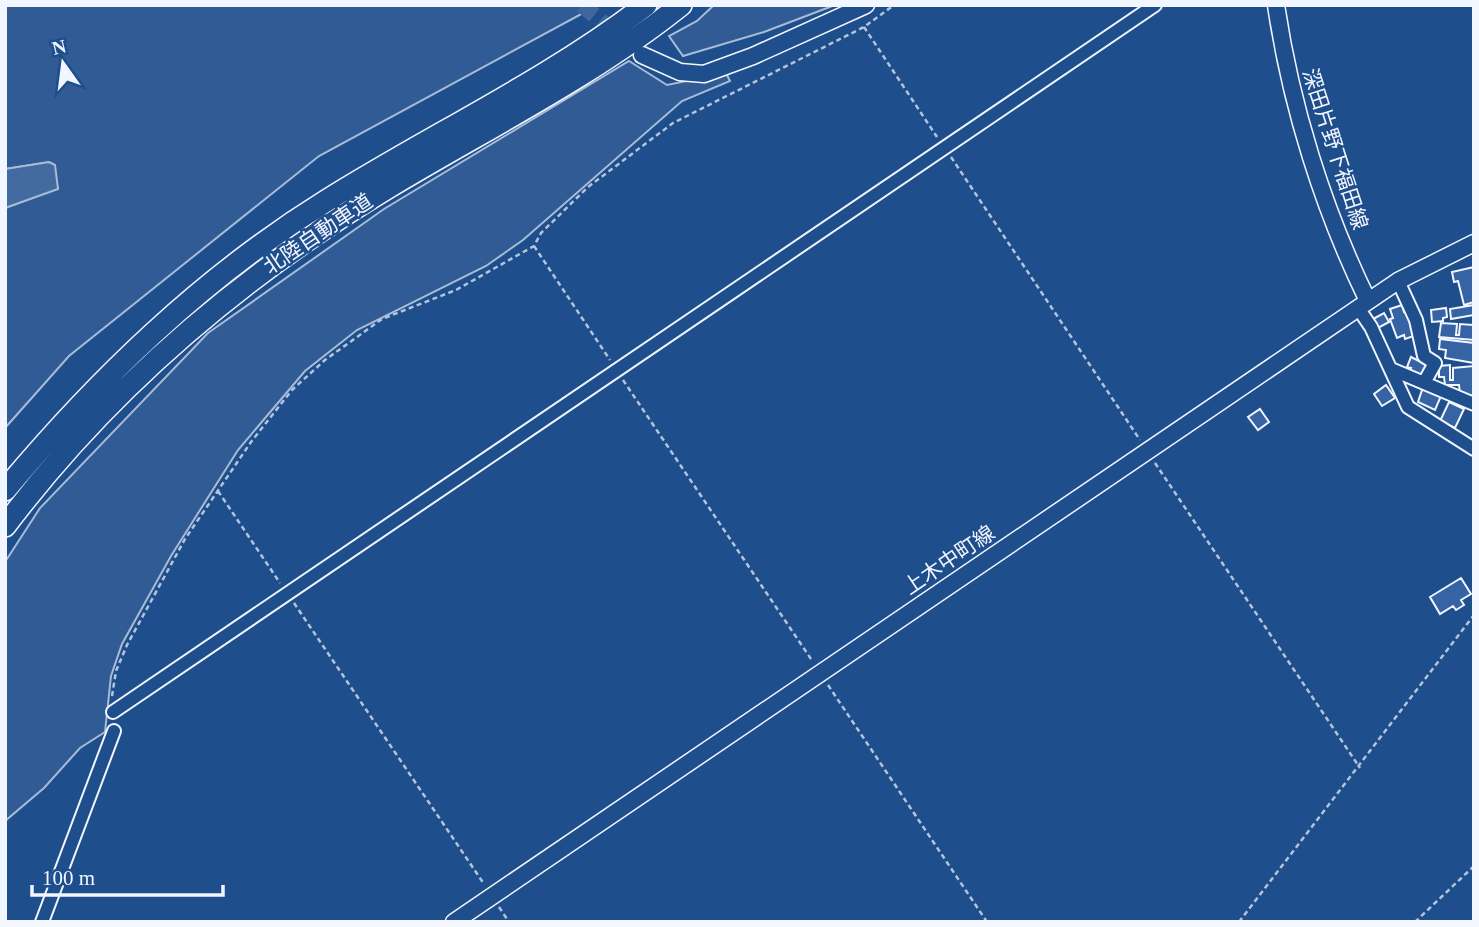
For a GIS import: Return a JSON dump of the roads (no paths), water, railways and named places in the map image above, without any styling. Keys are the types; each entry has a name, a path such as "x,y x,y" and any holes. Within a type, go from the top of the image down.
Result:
{"highway":[{"name":"北陸自動車道","path":"5,490 82,403 153,332 264,242 323,202 529,81 646,5"},
{"name":"北陸自動車道","path":"5,526 65,452 115,399 221,303 331,223 597,65 681,5"}],"main road":[{"path":"642,55 680,72 704,74 753,56 866,5"},
{"name":"深田片野下福田線","path":"1276,5 1284,60 1300,119 1363,304"},
{"name":"上木中町線","path":"454,922 1363,304 1398,281 1474,243"}],"street":[{"path":"113,712 1155,5"},
{"path":"1398,281 1416,320 1424,356 1435,363 1425,381"},
{"path":"1363,304 1408,407 1474,449"},
{"path":"1391,369 1425,381 1474,404"},
{"path":"42,922 114,731"}],"tunnel":[{"path":"582,5 618,35"}]}
